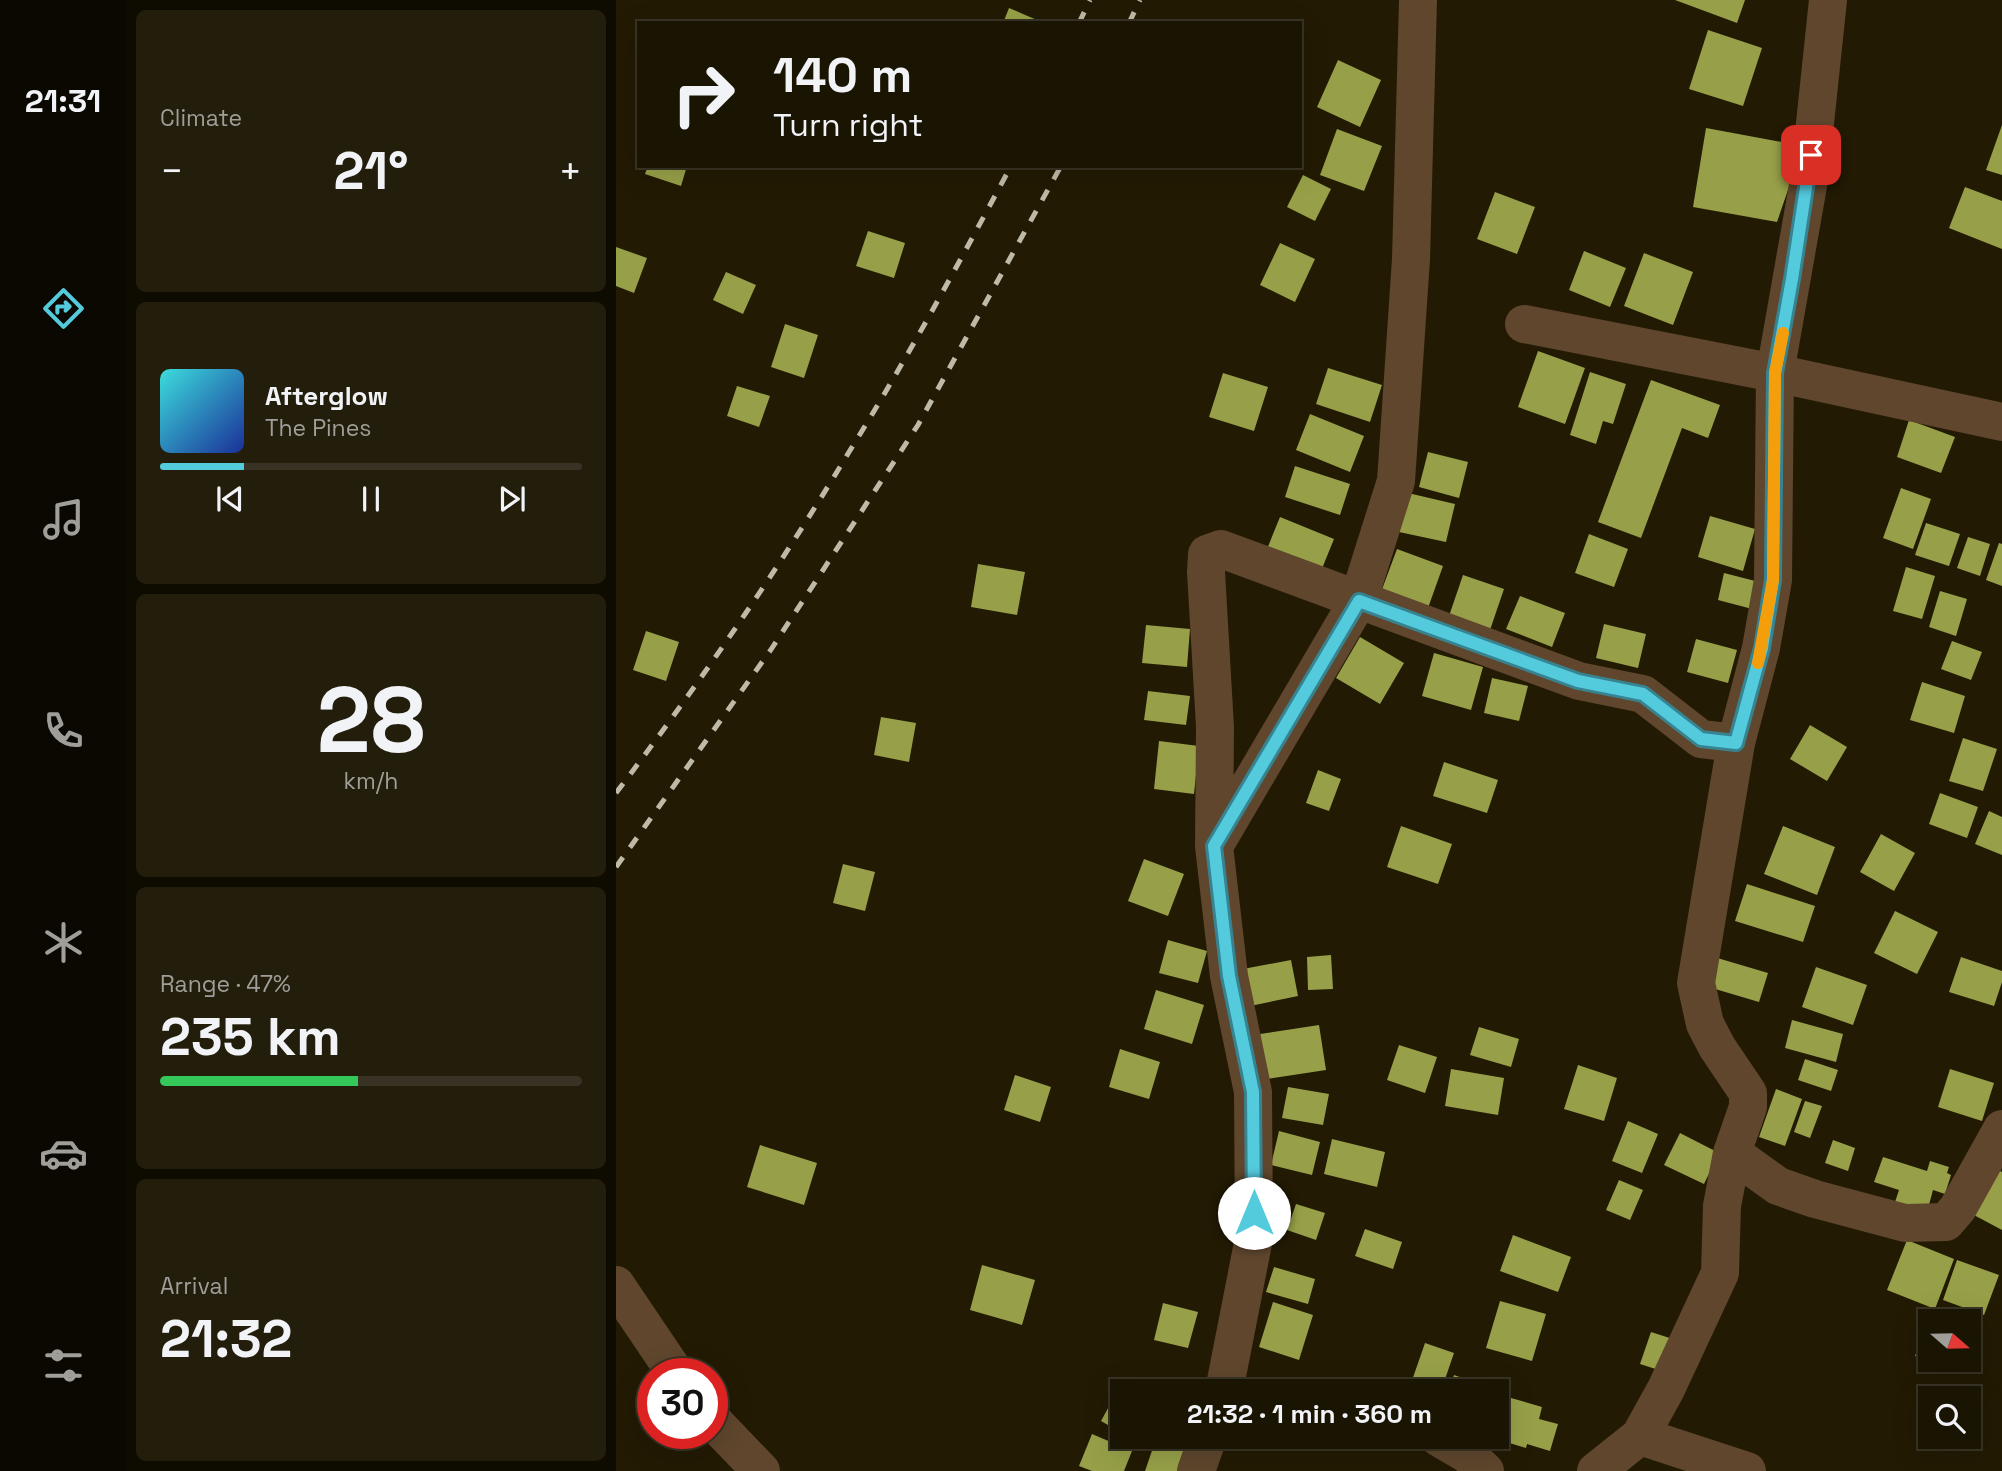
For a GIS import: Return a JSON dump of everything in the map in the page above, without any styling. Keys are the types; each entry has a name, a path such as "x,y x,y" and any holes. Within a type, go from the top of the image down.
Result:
{"street":[{"path":"1214,846 1359,601 1396,481 1411,259 1418,0"},
{"path":"1596,1471 1640,1436 1666,1389 1720,1273 1722,1206 1732,1153 1748,1107 1748,1093 1705,1024 1696,983 1736,743 1762,648 1773,580 1775,373 1809,180 1828,0"},
{"path":"1524,324 1775,373 2002,422"},
{"path":"1228,1379 1254,1238 1253,1092 1229,976 1214,846 1215,727 1207,554 1221,549 1235,552 1359,601 1578,681 1643,694 1701,739 1736,743"},
{"path":"1732,1153 1778,1186 1815,1199 1905,1223 1946,1222 1964,1198 2002,1129"},
{"path":"616,1284 665,1358"},
{"path":"1640,1436 1747,1471"},
{"path":"728,1437 761,1471"},
{"path":"1196,1471 1204,1449"},
{"path":"1458,1449 1485,1471"}],"building":[{"path":"1675,0 1745,0 1737,23"},
{"path":"1009,8 1039,21 1004,21"},
{"path":"1708,30 1762,48 1743,106 1689,89"},
{"path":"1338,60 1381,80 1360,127 1317,107"},
{"path":"2002,125 2002,175 1986,170"},
{"path":"1706,128 1803,146 1777,222 1693,207"},
{"path":"1337,129 1382,146 1364,191 1320,175"},
{"path":"647,168 686,168 681,186 645,174"},
{"path":"1303,175 1331,189 1315,221 1287,207"},
{"path":"1965,187 2002,201 2002,249 1949,228"},
{"path":"1495,192 1535,207 1517,254 1477,239"},
{"path":"868,231 905,243 894,278 856,266"},
{"path":"1280,243 1315,259 1295,302 1260,285"},
{"path":"616,247 647,258 634,293 616,286"},
{"path":"1584,251 1626,268 1610,307 1569,290"},
{"path":"1644,253 1693,272 1673,325 1624,306"},
{"path":"726,272 756,285 743,314 713,300"},
{"path":"785,324 818,335 804,378 771,367"},
{"path":"1538,351 1585,368 1565,424 1518,407"},
{"path":"1328,368 1382,385 1370,422 1316,404"},
{"path":"1590,372 1626,384 1613,424 1603,421 1596,444 1570,435"},
{"path":"1223,373 1268,387 1254,431 1209,417"},
{"path":"1651,380 1720,405 1708,438 1682,428 1641,538 1598,522"},
{"path":"737,386 770,396 759,427 727,416"},
{"path":"1310,414 1364,436 1350,472 1296,450"},
{"path":"1909,420 1955,437 1941,473 1897,457"},
{"path":"1428,452 1468,462 1459,498 1419,487"},
{"path":"1295,466 1350,484 1340,515 1285,497"},
{"path":"1901,488 1931,499 1913,549 1883,538"},
{"path":"1408,493 1455,504 1446,542 1399,532"},
{"path":"1710,516 1755,529 1743,571 1698,557"},
{"path":"1280,517 1334,539 1321,571 1267,549"},
{"path":"1926,523 1960,534 1949,566 1915,555"},
{"path":"1589,534 1628,549 1614,587 1575,573"},
{"path":"1968,537 1990,544 1980,576 1957,568"},
{"path":"1999,543 2002,544 2002,586 1986,580"},
{"path":"1397,549 1443,566 1428,608 1381,592"},
{"path":"978,564 1025,572 1017,615 971,607"},
{"path":"1906,567 1935,576 1922,619 1893,611"},
{"path":"1724,573 1763,583 1756,610 1718,600"},
{"path":"1463,575 1504,589 1490,630 1449,616"},
{"path":"1940,591 1967,599 1956,636 1929,627"},
{"path":"1520,596 1565,613 1552,647 1506,629"},
{"path":"1604,624 1646,634 1638,668 1596,658"},
{"path":"1146,625 1190,629 1187,667 1142,663"},
{"path":"646,631 679,642 666,681 633,670"},
{"path":"1360,637 1404,663 1380,704 1336,678"},
{"path":"1696,639 1737,650 1728,683 1687,672"},
{"path":"1952,641 1982,652 1971,680 1941,669"},
{"path":"1434,653 1483,667 1471,710 1422,696"},
{"path":"1492,678 1528,686 1519,721 1484,713"},
{"path":"1922,682 1965,696 1954,733 1910,720"},
{"path":"1148,691 1190,696 1186,725 1144,720"},
{"path":"881,717 916,723 909,762 874,755"},
{"path":"1810,725 1847,747 1827,781 1790,759"},
{"path":"1963,738 1997,749 1983,791 1949,781"},
{"path":"1159,741 1199,746 1194,794 1154,789"},
{"path":"1444,762 1498,780 1487,813 1433,796"},
{"path":"1318,770 1341,779 1329,811 1306,803"},
{"path":"1940,793 1978,807 1967,838 1929,824"},
{"path":"1989,811 2002,817 2002,855 1975,844"},
{"path":"1401,826 1452,844 1438,884 1387,867"},
{"path":"1783,826 1835,847 1817,895 1764,874"},
{"path":"1881,834 1915,853 1894,891 1860,872"},
{"path":"1144,859 1184,874 1168,916 1128,901"},
{"path":"843,864 875,872 865,911 833,903"},
{"path":"1747,884 1815,906 1803,942 1735,921"},
{"path":"1895,911 1938,932 1917,974 1874,953"},
{"path":"1168,940 1207,951 1198,983 1159,973"},
{"path":"1331,955 1333,989 1308,990 1307,957"},
{"path":"1714,957 1768,973 1759,1002 1705,986"},
{"path":"1961,957 2002,971 2002,982 1994,1006 1949,992"},
{"path":"1291,960 1298,996 1250,1006 1243,969"},
{"path":"1816,967 1867,985 1853,1025 1802,1007"},
{"path":"1156,990 1204,1005 1192,1044 1144,1029"},
{"path":"1792,1020 1843,1034 1836,1062 1785,1048"},
{"path":"1319,1025 1326,1070 1267,1079 1260,1034"},
{"path":"1479,1027 1519,1039 1511,1067 1470,1055"},
{"path":"1399,1045 1437,1057 1425,1093 1387,1080"},
{"path":"1120,1049 1160,1062 1149,1099 1109,1087"},
{"path":"1805,1059 1838,1070 1831,1091 1798,1080"},
{"path":"1578,1065 1617,1078 1604,1121 1564,1109"},
{"path":"1451,1069 1504,1078 1498,1115 1445,1106"},
{"path":"1950,1069 1994,1083 1982,1121 1938,1107"},
{"path":"1015,1075 1051,1087 1040,1122 1004,1110"},
{"path":"1288,1087 1329,1094 1323,1125 1282,1118"},
{"path":"1776,1089 1802,1099 1785,1146 1759,1137"},
{"path":"1805,1101 1822,1106 1810,1138 1794,1132"},
{"path":"1628,1121 1658,1134 1642,1173 1612,1161"},
{"path":"1279,1131 1320,1142 1312,1175 1271,1165"},
{"path":"1680,1133 1719,1153 1704,1184 1664,1165"},
{"path":"1332,1139 1385,1152 1377,1187 1324,1174"},
{"path":"1833,1140 1855,1148 1848,1171 1825,1163"},
{"path":"760,1145 817,1163 804,1205 747,1187"},
{"path":"1883,1157 1927,1171 1930,1161 1949,1167 1947,1173 1951,1175 1945,1194 1933,1190 1927,1212 1895,1202 1899,1190 1874,1182"},
{"path":"1996,1169 2002,1172 2002,1230 1972,1214"},
{"path":"1619,1180 1643,1190 1630,1220 1606,1210"},
{"path":"1296,1204 1325,1213 1316,1240 1287,1230"},
{"path":"1365,1229 1402,1242 1393,1269 1355,1256"},
{"path":"1513,1235 1571,1257 1558,1292 1500,1271"},
{"path":"1907,1240 1954,1259 1935,1309 1887,1290"},
{"path":"1957,1260 1999,1275 1984,1315 1981,1314 1981,1309 1968,1309 1943,1300"},
{"path":"982,1265 1035,1280 1022,1325 970,1310"},
{"path":"1274,1267 1315,1279 1308,1304 1266,1292"},
{"path":"1500,1301 1546,1314 1532,1361 1486,1348"},
{"path":"1273,1302 1313,1315 1299,1360 1259,1347"},
{"path":"1163,1303 1198,1312 1188,1348 1154,1340"},
{"path":"1651,1332 1679,1341 1668,1373 1640,1364"},
{"path":"1425,1343 1454,1353 1445,1379 1412,1379"},
{"path":"1509,1397 1542,1407 1539,1419 1558,1424 1550,1451 1527,1444 1526,1448 1509,1443"},
{"path":"1110,1404 1110,1426 1101,1421"},
{"path":"1092,1434 1110,1442 1110,1449 1132,1451 1124,1471 1092,1471 1079,1466"},
{"path":"1153,1449 1184,1451 1177,1471 1145,1471"}],"railway":[{"path":"1080,21 1090,0"},
{"path":"1130,21 1140,0"},
{"path":"616,793 737,626 822,496 912,346 1010,168"},
{"path":"616,867 770,651 918,425 1060,168"}],"slow traffic":[{"path":"1758,663 1773,580 1775,373 1783,333"}],"route":[{"path":"1254,1213 1253,1092 1229,976 1214,846 1359,601 1578,681 1643,694 1701,739 1736,743 1762,648 1773,580 1775,373 1811,155"}]}
